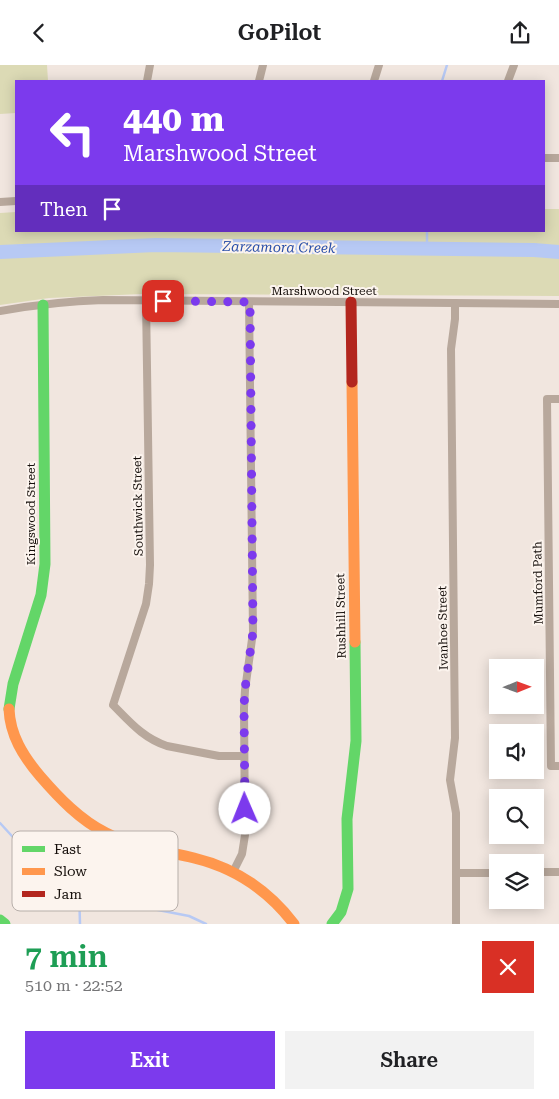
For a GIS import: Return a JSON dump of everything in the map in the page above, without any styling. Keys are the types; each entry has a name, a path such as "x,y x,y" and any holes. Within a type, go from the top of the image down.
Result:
{"street":[{"path":"147,80 150,65"},
{"path":"259,80 263,65"},
{"path":"374,80 379,65"},
{"path":"508,80 514,65"},
{"path":"545,158 559,158"},
{"path":"0,202 15,201"},
{"name":"Marshwood Street","path":"0,311 28,306 83,301 559,304"},
{"name":"Southwick Street","path":"146,301 149,584 146,604 113,705 140,733 159,744 220,756 244,756"},
{"path":"233,872 242,853 245,835 245,689 253,632 250,302"},
{"name":"Rushhill Street","path":"332,924 341,912 348,889 347,819 356,741 351,302"},
{"name":"Ivanhoe Street","path":"455,303 451,349 455,738 450,780 456,813 456,924"},
{"name":"Kingswood Street","path":"43,305 45,575 41,595 13,685 8,714 18,747 32,768 77,814 91,826 101,831"},
{"name":"Mumford Path","path":"555,766 550,675 547,399 559,399"},
{"path":"550,675 559,675"},
{"name":"Kingswood Street","path":"178,854 207,861 233,872 270,898 294,924"},
{"path":"544,872 559,872"},
{"path":"456,873 489,873"},
{"path":"0,920 4,924"}],"shaded area":[{"path":"0,65 47,65 48,80 15,80 15,113 0,114"},
{"path":"545,209 559,209 559,296 142,294 49,298 0,305 0,213 15,212 15,232 545,232"}],"waterway":[{"path":"442,80 447,65"},
{"path":"427,232 427,249"},
{"name":"Zarzamora Creek","path":"0,252 156,245 534,250 559,252"},
{"path":"0,823 12,836"},
{"path":"80,911 80,924"},
{"path":"163,911 189,916 206,924"}],"traffic: fast":[{"path":"9,709 13,684 41,595 45,564 43,305"},
{"path":"332,924 341,912 348,889 347,819 356,741 355,642"},
{"path":"0,920 5,924"}],"traffic: slow":[{"path":"352,382 355,642"},
{"path":"9,709 12,728 18,745 28,761 70,808 102,831"},
{"path":"178,854 209,862 250,882 274,901 294,924"}],"traffic: jam":[{"path":"351,302 352,382"}],"route":[{"path":"163,301 250,302 253,632 244,708 245,809"}]}
